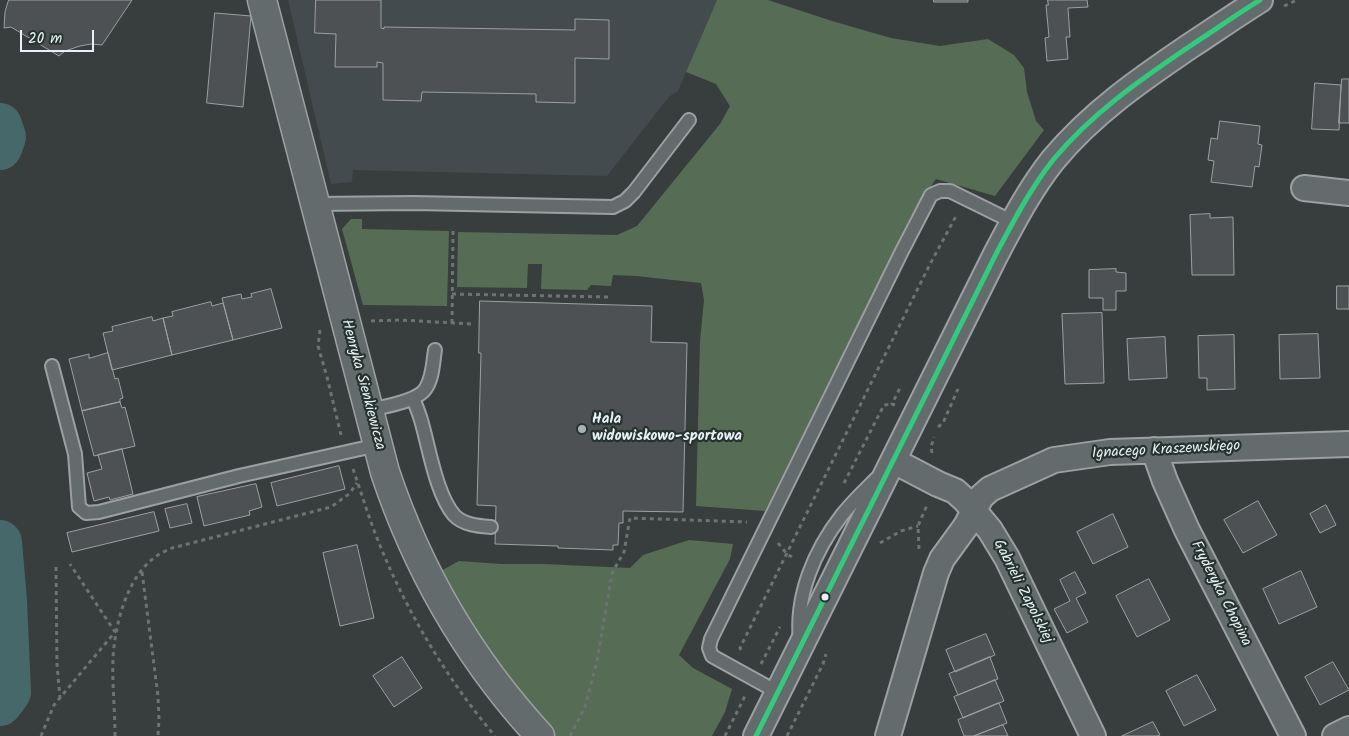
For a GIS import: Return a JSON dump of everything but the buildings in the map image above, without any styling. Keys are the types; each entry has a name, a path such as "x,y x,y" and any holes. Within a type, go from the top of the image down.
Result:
{"street":[{"name":"Henryka Sienkiewicza","path":"262,0 368,410 402,520 433,586 482,665 506,697 540,736"},
{"path":"756,736 1013,222 1040,178 1093,117 1126,90 1269,4"},
{"path":"1304,188 1349,193"},
{"name":"Ignacego Kraszewskiego","path":"888,736 936,573 942,559 966,526 981,497 990,489 1054,460 1110,452 1349,444"},
{"name":"Fryderyka Chopina","path":"1154,450 1165,482 1187,530 1294,736"},
{"name":"Gabrieli Zapolskiej","path":"894,461 955,491 974,509 997,539 1093,736"},
{"path":"1335,736 1349,729"}],"lane":[{"path":"314,204 414,203 613,207 625,202 634,192 689,120"},
{"path":"779,693 712,656 709,648 711,639 765,529 931,195 940,191 950,191 1013,222"},
{"path":"368,410 413,398 426,389 436,350"},
{"path":"52,366 75,454 79,507 86,513 99,512 239,476 378,445"},
{"path":"413,398 421,417 436,476 446,502 455,517 471,525 490,528"}],"path":[{"path":"1269,4 1297,0"},
{"path":"743,655 740,648 955,215"},
{"path":"452,323 453,231"},
{"path":"452,294 610,297"},
{"path":"362,321 388,320 473,324"},
{"path":"936,460 932,454 933,441 938,427 943,422 959,387"},
{"path":"115,736 113,660 115,632 126,598 148,563 158,554 172,548 331,507 348,494 357,482"},
{"path":"570,736 585,707 590,689 597,661 612,573 624,552 630,518 758,523 787,554 802,562"},
{"path":"70,564 115,632"},
{"path":"56,567 57,665 60,698"},
{"path":"142,571 158,696 158,736"},
{"path":"41,736 54,705 115,632"}],"shaded area":[{"path":"288,0 717,0 678,91 664,103 607,176 353,170 352,182 331,184"}],"green space":[{"path":"717,0 768,0 891,38 940,46 988,39 1014,55 1024,68 1027,92 1036,121 1044,130 995,196 936,179 911,216 765,511 696,506 700,341 704,300 701,283 613,275 611,286 591,285 587,290 541,289 542,264 528,264 527,288 457,287 458,232 617,235 637,226 720,124 730,106 716,84 686,72"},
{"path":"351,219 362,219 362,229 449,231 447,306 363,305 342,229"},
{"path":"689,540 733,544 730,559 679,655 693,668 732,689 725,712 712,736 554,736 428,578 459,561 630,568 643,555"}],"waterway":[{"path":"0,125 4,137 0,148"},
{"path":"0,542 9,692 0,704"}],"transit line":[{"path":"756,736 996,254 1037,182 1068,143 1117,98 1171,59 1260,0"}],"place":[{"name":"Hala widowiskowo-sportowa","path":"582,429"}]}
